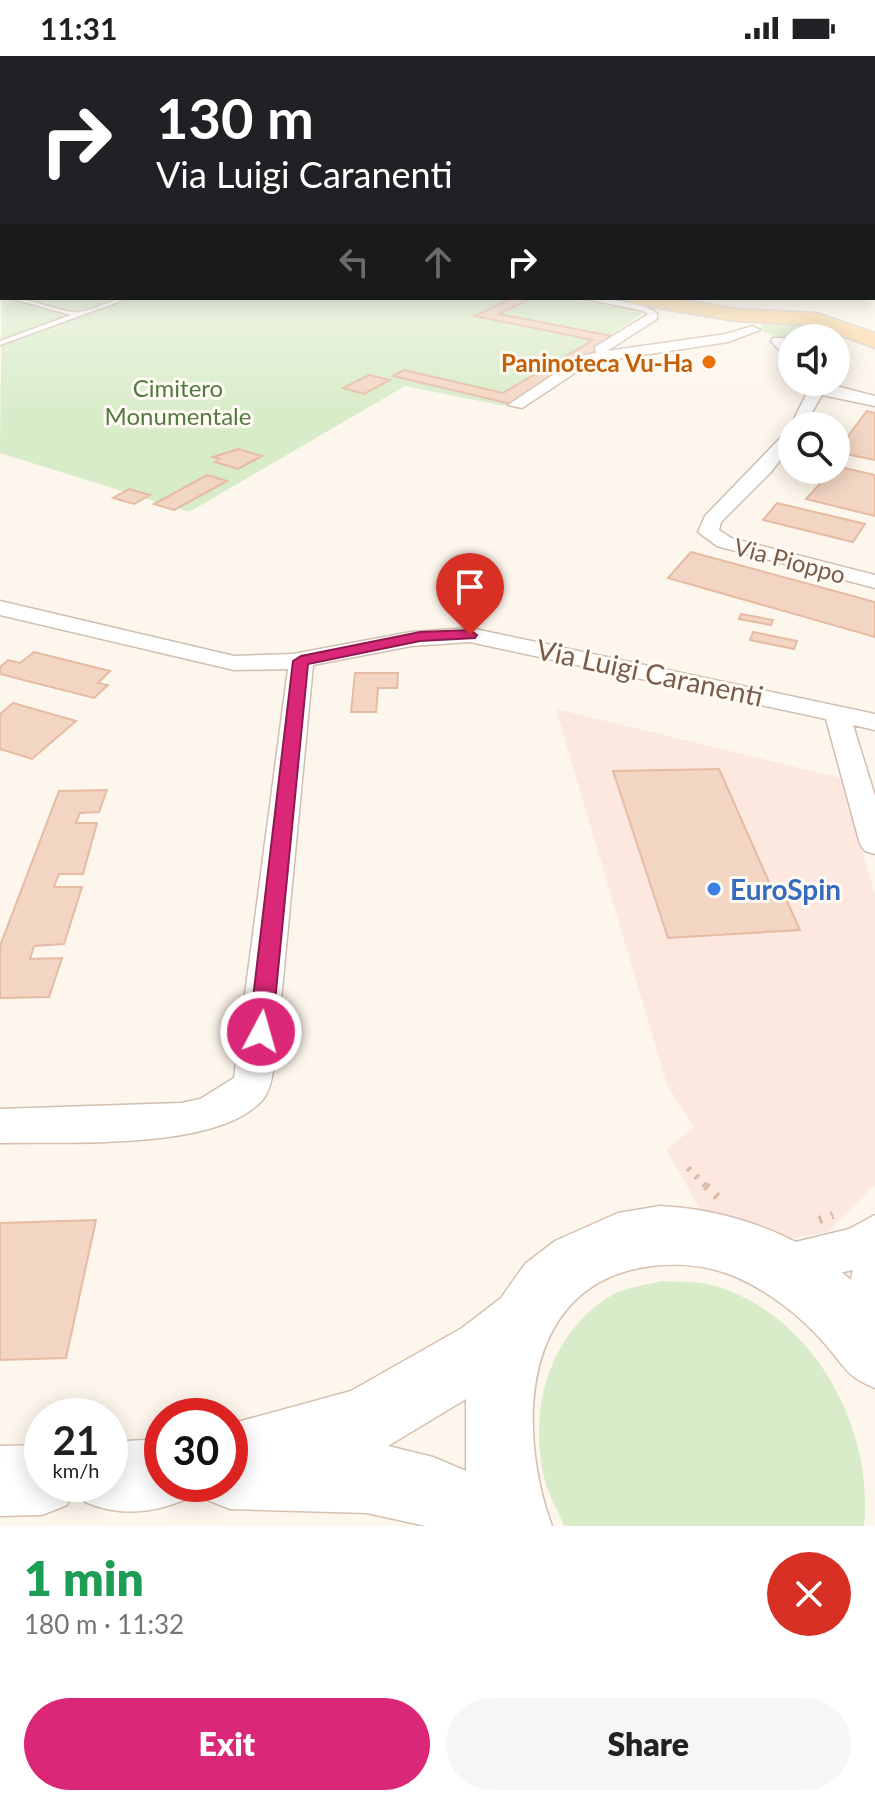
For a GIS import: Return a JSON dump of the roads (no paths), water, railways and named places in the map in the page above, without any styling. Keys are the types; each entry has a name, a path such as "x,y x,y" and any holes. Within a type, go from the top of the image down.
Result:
{"main road":[{"path":"645,300 712,312 817,319 823,324"},
{"path":"712,312 775,342 778,316"},
{"path":"850,339 875,342"},
{"path":"516,1526 502,1481 497,1416 506,1360 522,1321 542,1292 567,1268 597,1249 626,1239 675,1233 704,1236 732,1244 778,1264 829,1301 867,1345"},
{"path":"248,1454 363,1422 485,1351 522,1321"},
{"path":"248,1474 377,1477 423,1488 493,1526"},
{"path":"0,1481 24,1480"}],"street":[{"path":"516,405 652,316"},
{"path":"586,359 728,338 775,342"},
{"path":"850,395 875,401"},
{"name":"Via Pioppo","path":"778,451 712,520 708,532 724,542 875,582"},
{"name":"Via Luigi Caranenti","path":"0,608 234,663 264,665 301,661 420,636 470,635 875,722"},
{"path":"0,1126 181,1120 208,1115 250,1088 257,1063 301,661"},
{"path":"837,714 875,844"},
{"path":"778,1264 859,1248 875,1235"},
{"path":"867,1345 875,1269"}],"lane":[{"path":"21,300 78,315"},
{"path":"0,343 120,300"},
{"path":"595,300 646,309 652,312 652,316"}],"place":[{"name":"Paninoteca Vu-Ha","path":"709,362"},
{"name":"EuroSpin","path":"714,889"}],"park label":[{"name":"Cimitero Monumentale","path":"178,401"}]}
